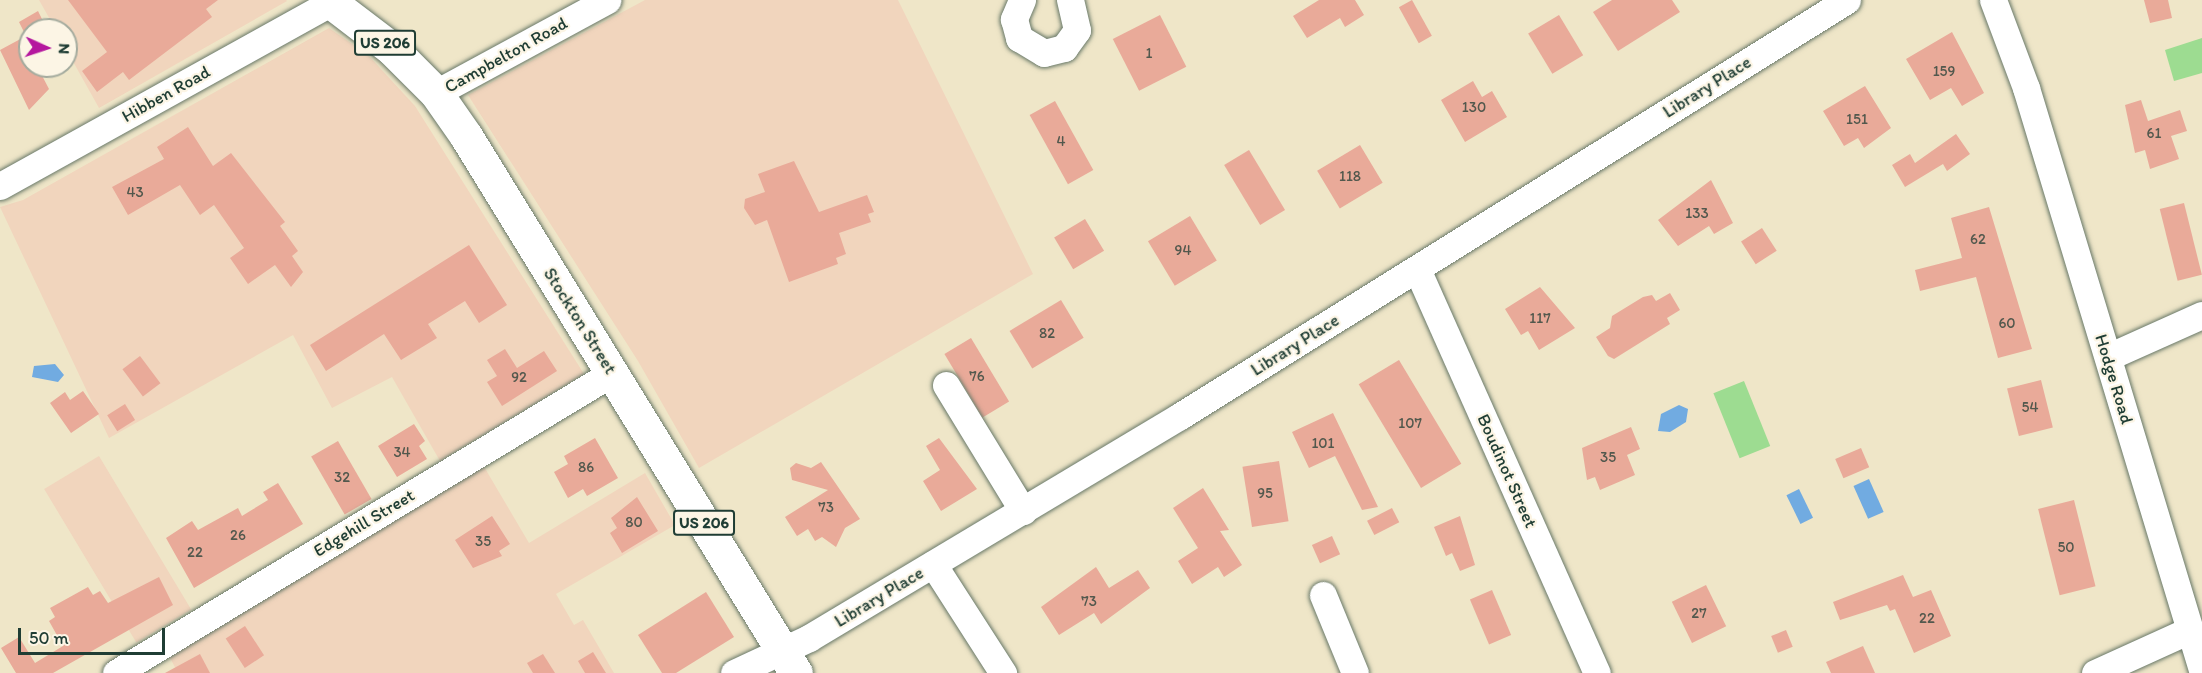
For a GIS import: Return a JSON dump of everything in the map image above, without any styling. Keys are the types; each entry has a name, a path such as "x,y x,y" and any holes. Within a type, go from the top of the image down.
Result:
{"highway":[{"name":"Stockton Street","path":"330,1 392,49 436,93 612,373 789,662"}],"street":[{"name":"Campbelton Road","path":"436,93 607,0"},
{"path":"1022,0 1014,19 1019,38 1044,53 1064,48 1077,30 1070,0"},
{"name":"Library Place","path":"734,673 789,662 933,564 1417,269 1847,0"},
{"name":"Hodge Road","path":"1993,0 2026,88 2202,670"},
{"name":"Hodge Road","path":"2008,0 2027,63 2026,88"},
{"name":"Hibben Road","path":"0,186 330,1"},
{"name":"Boudinot Street","path":"1417,269 1597,673"},
{"path":"2108,357 2202,315"},
{"name":"Edgehill Street","path":"116,673 612,373"},
{"path":"946,385 1023,511"},
{"path":"933,564 1003,673"},
{"path":"1323,595 1356,673"},
{"path":"2095,673 2190,630"}],"shaded area":[{"path":"39,0 287,1 99,108 78,70 78,18 49,18"},
{"path":"645,0 898,0 1033,274 699,468 638,361 468,95"},
{"path":"329,28 368,55 415,106 584,374 440,461 392,377 332,408 293,335 109,438 0,207 23,200"},
{"path":"99,456 191,609 136,642 44,489"},
{"path":"483,465 529,543 645,473 675,525 556,594 574,625 583,620 614,673 178,673 168,654"}],"green space":[{"path":"2202,38 2202,73 2174,81 2165,50"},
{"path":"1744,381 1770,446 1740,458 1713,393"}],"water":[{"path":"55,364 64,375 58,382 32,377 34,366"},
{"path":"1679,405 1688,409 1686,422 1670,432 1658,431 1661,414"},
{"path":"1869,479 1884,512 1868,519 1853,486"},
{"path":"1799,489 1813,518 1800,524 1786,495"}],"building":[{"path":"68,0 218,0 206,9 212,17 129,80 123,72 97,92 82,71 107,52"},
{"path":"1319,0 1355,0 1364,15 1345,27 1340,18 1307,38 1293,16"},
{"path":"1412,0 1432,36 1419,43 1399,7"},
{"path":"1612,0 1672,0 1680,12 1618,51 1593,12"},
{"path":"2144,0 2168,0 2172,18 2150,23"},
{"path":"38,11 42,18 26,18"},
{"path":"1160,15 1186,67 1139,91 1113,39"},
{"path":"1559,15 1583,55 1552,74 1528,34"},
{"path":"1952,32 1984,93 1962,106 1951,88 1930,100 1906,59"},
{"path":"18,40 18,78 43,78 49,89 29,110 0,50"},
{"path":"1473,81 1482,97 1492,91 1507,117 1465,142 1441,100"},
{"path":"1865,86 1891,128 1864,148 1858,138 1844,146 1823,111"},
{"path":"2141,100 2148,121 2180,110 2187,131 2171,136 2179,159 2150,169 2145,150 2135,153 2125,105"},
{"path":"1055,101 1093,170 1068,184 1030,115"},
{"path":"188,127 213,166 231,153 285,222 280,226 298,251 292,256 303,272 291,287 275,265 248,284 230,258 244,248 214,205 200,215 180,185 128,215 112,187 164,159 157,147"},
{"path":"1956,134 1970,154 1947,171 1943,164 1905,187 1892,165 1910,154 1915,163"},
{"path":"1360,145 1383,183 1340,208 1317,171"},
{"path":"1249,150 1285,210 1260,225 1224,165"},
{"path":"794,161 819,212 867,195 874,212 868,214 871,222 839,233 846,254 836,258 838,264 789,282 767,220 755,225 744,208 745,199 765,192 758,174"},
{"path":"1711,180 1733,223 1714,234 1709,226 1678,246 1658,220"},
{"path":"2184,203 2202,275 2178,281 2160,209"},
{"path":"1989,207 2032,349 1998,358 1976,277 1920,291 1915,270 1962,258 1951,218"},
{"path":"1190,216 1217,261 1175,286 1148,241"},
{"path":"1085,219 1104,251 1073,269 1054,238"},
{"path":"1762,228 1777,251 1756,264 1741,242"},
{"path":"469,245 507,305 479,323 465,301 428,324 437,338 401,360 384,334 326,371 310,345"},
{"path":"1540,287 1575,328 1539,350 1528,331 1521,335 1505,309"},
{"path":"1670,293 1680,310 1667,318 1670,324 1614,359 1608,356 1596,337 1610,328 1612,316 1643,297 1652,295 1656,301"},
{"path":"1061,300 1084,338 1032,369 1010,331"},
{"path":"971,338 1009,401 983,417 944,354"},
{"path":"505,349 517,368 544,351 557,371 502,406 487,382 497,376 487,360"},
{"path":"140,356 160,383 143,396 122,369"},
{"path":"1399,360 1461,464 1421,488 1359,384"},
{"path":"2041,380 2053,428 2019,436 2007,388"},
{"path":"83,391 99,414 71,433 50,403 65,392 70,400"},
{"path":"125,404 135,420 117,431 107,415"},
{"path":"1333,413 1378,507 1362,510 1335,456 1309,468 1292,432"},
{"path":"414,424 425,441 419,446 427,459 397,477 378,446"},
{"path":"1631,427 1640,449 1627,455 1635,475 1600,490 1595,477 1587,480 1582,448"},
{"path":"595,438 618,478 587,496 583,489 568,498 554,472 568,464 564,456"},
{"path":"939,438 977,489 941,511 923,481 940,470 926,446"},
{"path":"338,441 372,499 345,515 311,456"},
{"path":"1861,448 1869,467 1843,478 1835,459"},
{"path":"1279,461 1289,521 1252,527 1242,467"},
{"path":"821,462 860,519 845,528 836,547 822,537 815,541 808,529 797,536 785,517 828,490 792,480 790,468 796,463 811,468"},
{"path":"278,483 303,524 194,588 166,538 192,521 198,530 238,508 242,516 268,500 263,492"},
{"path":"1203,488 1229,530 1220,531 1242,565 1224,577 1218,567 1192,584 1178,561 1198,548 1173,508"},
{"path":"637,497 658,531 622,553 610,533 617,528 611,518"},
{"path":"2074,500 2096,586 2060,595 2038,509"},
{"path":"1392,508 1399,522 1374,535 1367,521"},
{"path":"492,516 510,544 499,551 502,556 473,568 455,540"},
{"path":"1460,516 1475,565 1460,571 1452,553 1446,556 1434,527"},
{"path":"1332,536 1340,554 1320,563 1312,545"},
{"path":"1096,567 1109,588 1138,570 1150,588 1101,624 1094,613 1059,635 1041,607"},
{"path":"1903,575 1913,597 1931,590 1951,636 1914,653 1895,609 1890,611 1887,605 1840,620 1833,602"},
{"path":"159,577 173,605 53,673 16,673 1,648 19,637 35,663 63,646 49,621 55,617 50,608 88,587 93,595 100,591 108,603"},
{"path":"1706,585 1726,626 1692,643 1672,602"},
{"path":"1492,590 1511,635 1489,644 1470,599"},
{"path":"706,592 734,637 676,673 662,673 638,635"},
{"path":"245,626 264,655 245,668 226,639"},
{"path":"1786,630 1793,647 1778,653 1771,636"},
{"path":"1863,646 1875,673 1831,673 1826,662"},
{"path":"593,652 606,673 585,673 578,661"},
{"path":"200,654 210,673 165,673"},
{"path":"543,654 555,673 533,673 527,663"}]}
